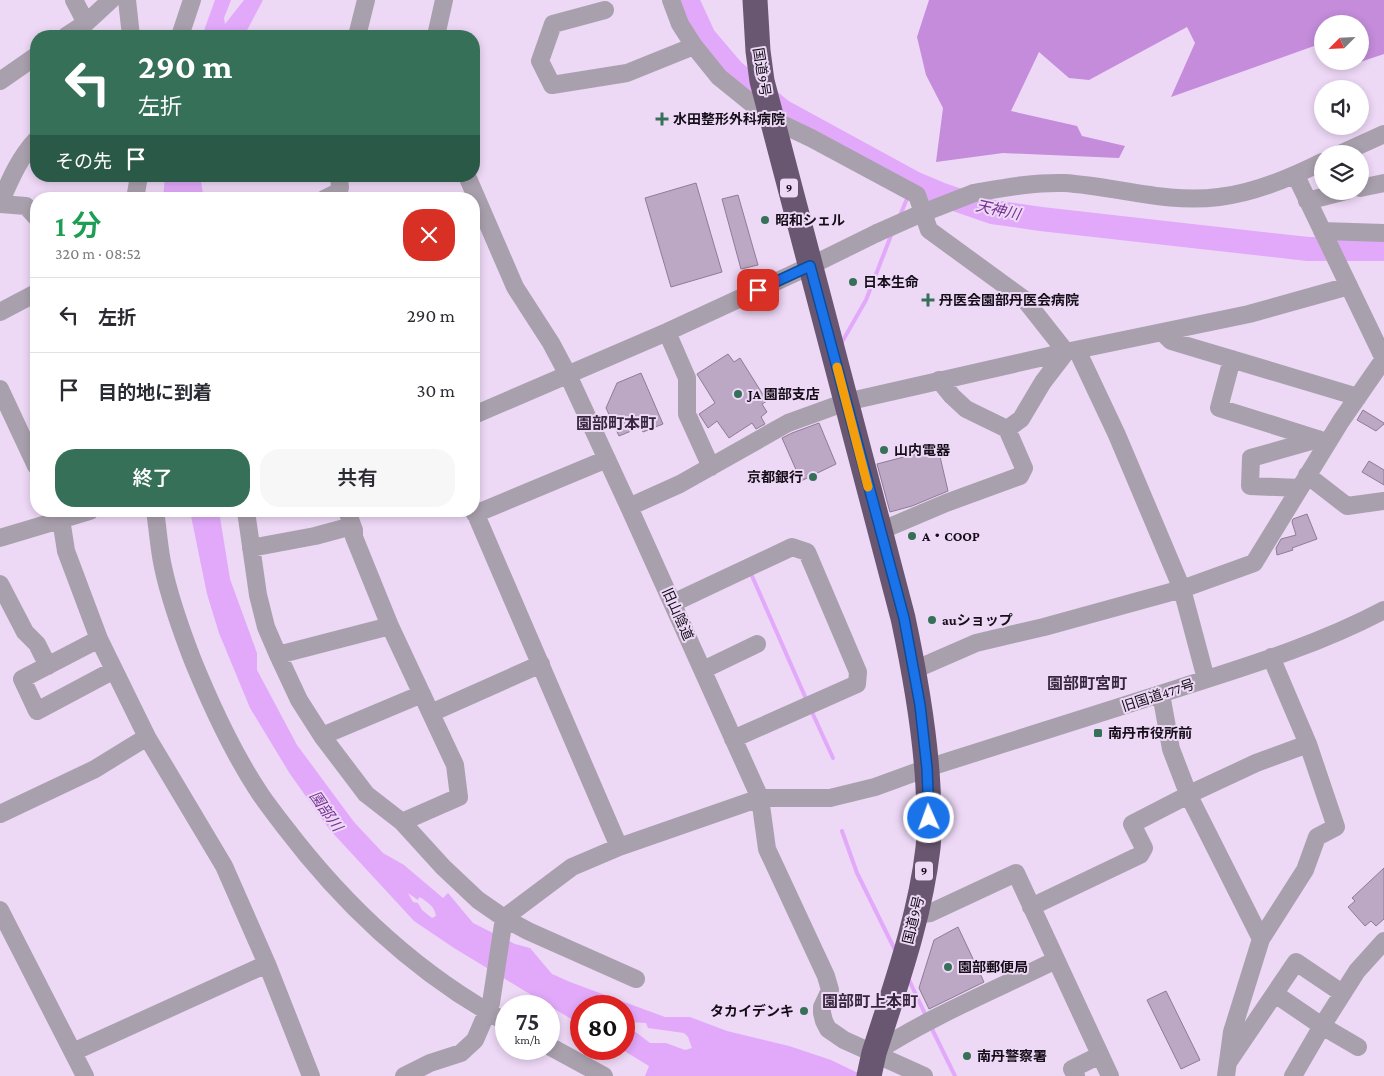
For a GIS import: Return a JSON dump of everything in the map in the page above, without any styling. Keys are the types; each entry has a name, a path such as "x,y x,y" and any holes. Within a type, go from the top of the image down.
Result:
{"highway":[{"name":"国道9号","path":"755,0 762,81 904,618 920,705 927,768 928,848 915,915 868,1062"}],"street":[{"path":"74,0 86,22"},
{"path":"75,30 111,0"},
{"path":"127,0 130,30"},
{"path":"182,30 192,0"},
{"path":"359,30 366,0"},
{"path":"437,30 444,0"},
{"path":"671,0 680,24 694,46 719,77 770,114 917,195 929,230 1025,300 1072,351 1117,435 1182,589 1206,679"},
{"path":"605,10 554,24 540,61 552,85 627,73 694,46"},
{"path":"0,81 30,60"},
{"path":"1360,145 1384,134"},
{"path":"30,146 15,168 0,203 26,206 30,210"},
{"path":"480,412 668,332 877,233 974,193 1010,187 1063,183 1185,199 1219,198 1249,191 1296,176 1314,166"},
{"path":"914,670 976,643 1044,627 1182,589 1254,563 1304,482 1323,441 1358,397 1384,358 1296,176"},
{"path":"1369,186 1384,183"},
{"path":"1307,201 1314,199"},
{"name":"旧山陰道","path":"480,219 515,287 551,343 568,375 760,798 767,849 826,976 830,990 822,1007 824,1021 828,1029 868,1062 924,1076"},
{"path":"1326,239 1384,233"},
{"path":"629,507 680,484 788,423 846,402 939,380 1248,314 1349,286"},
{"path":"0,312 30,296"},
{"path":"668,332 687,378 687,414 711,467"},
{"path":"1162,332 1171,341 1358,397"},
{"path":"1007,429 1021,419 1043,382 1072,351"},
{"path":"1232,359 1219,408 1323,441"},
{"path":"880,531 946,503 1020,476 1024,468 1007,429 966,409 939,380"},
{"path":"0,389 30,438"},
{"path":"1323,441 1251,458 1250,486 1304,482 1347,506 1384,501"},
{"path":"480,510 607,458"},
{"path":"0,538 55,517"},
{"path":"60,517 66,551 99,638 147,737 224,866 267,964 311,1076"},
{"path":"157,517 163,567 178,622 208,699 258,791 308,856 334,886 379,930 424,968 495,1012"},
{"path":"247,517 262,611 266,627 278,655 299,700 322,736 366,794 402,822 450,874 503,924 528,931 636,979"},
{"path":"477,517 619,847"},
{"path":"251,548 315,536 349,518 354,537 390,626 455,765 459,797 402,822"},
{"path":"673,603 792,547 808,552 858,672 857,684 733,739"},
{"path":"0,584 25,632 37,644 48,666"},
{"name":"旧国道477号","path":"760,798 830,798 874,788 927,768 1271,657 1384,612"},
{"path":"278,655 390,626"},
{"path":"99,638 22,680 37,711 114,670"},
{"path":"703,670 757,644"},
{"path":"1226,1071 1232,1032 1261,939 1305,870 1317,837 1336,827 1308,744 1271,657"},
{"path":"431,713 540,664"},
{"path":"322,736 422,694"},
{"path":"1161,694 1171,749 1189,796 1261,939"},
{"path":"0,814 95,769 147,737"},
{"path":"1031,907 1140,855 1144,848 1132,824 1256,763 1308,744"},
{"path":"404,1076 430,1063 461,1053 475,1040 490,1008 503,924 572,867 619,847 760,798"},
{"path":"915,915 930,914 1016,873 1110,1076"},
{"path":"0,910 85,1076"},
{"path":"1293,1076 1342,993 1357,971 1384,941"},
{"path":"868,1062 898,1037 1056,960"},
{"path":"1226,1071 1296,962 1342,993"},
{"path":"73,1052 267,964"},
{"path":"1275,994 1322,1026 1358,1047"},
{"path":"560,1052 597,1074"},
{"path":"1076,1076 1072,1069 1100,1055"}],"shaded area":[{"path":"929,0 1384,0 1384,54 1369,59 1369,15 1314,15 1314,46 1171,97 1195,43 1187,27 1089,80 1069,78 1039,52 1011,111 1077,126 1082,136 1125,146 1119,158 1003,153 936,162 943,108 926,75 917,37"}],"water":[{"path":"215,0 231,0 224,18 225,24 244,0 263,0 247,30 204,30"},
{"path":"164,182 201,182 203,192 164,192"},
{"name":"園部川","path":"191,517 220,517 230,579 257,653 257,670 297,745 354,822 383,853 404,865 443,898 448,893 473,923 515,944 530,948 552,974 605,995 570,995 570,1018 560,1012 560,995 532,995 454,948 414,921 330,830 290,774 250,708 219,633 207,594","holes":["408,893 418,900 419,897 428,902 436,916 432,918 422,910 418,903 413,902"]},
{"path":"635,1006 665,1017 690,1017 727,1031 789,1046 870,1076 645,1076 649,1066 635,1058 635,1031 650,1043 666,1043 685,1050 692,1048 688,1037 684,1033 648,1028 646,1023 635,1022"}],"building":[{"path":"696,183 722,272 671,287 645,198"},
{"path":"738,195 758,265 741,269 722,199"},
{"path":"728,354 734,362 740,358 767,401 762,404 767,412 761,417 765,424 756,429 752,423 729,438 717,421 708,428 699,414 715,403 697,374"},
{"path":"641,373 663,424 643,432 641,427 619,436 606,408 617,383"},
{"path":"1363,410 1384,424 1376,431 1357,420"},
{"path":"819,423 836,464 801,481 782,438"},
{"path":"938,448 948,491 912,506 890,512 877,464"},
{"path":"1369,461 1384,470 1384,485 1362,472"},
{"path":"1307,514 1317,539 1277,555 1276,548 1281,539 1296,535 1292,522 1293,519"},
{"path":"1384,868 1384,919 1376,926 1371,921 1365,926 1348,907 1355,901 1352,898"},
{"path":"958,927 984,982 929,1009 919,988 934,940"},
{"path":"1166,991 1200,1060 1181,1069 1147,1000"}],"waterway":[{"name":"天神川","path":"687,0 704,37 733,71 782,111 914,183 940,194 992,212 1041,219 1308,249 1384,249"},
{"path":"899,218 906,201"},
{"path":"842,342 866,300 892,233"},
{"path":"752,576 807,701"},
{"path":"811,710 833,758"},
{"path":"842,831 857,873 894,948"},
{"path":"909,980 927,1018"},
{"path":"931,1027 955,1076"}],"slow traffic":[{"path":"837,367 868,487"}],"place":[{"name":"水田整形外科病院","path":"662,119"},
{"name":"昭和シェル","path":"765,220"},
{"name":"日本生命","path":"853,282"},
{"name":"丹医会園部丹医会病院","path":"928,300"},
{"name":"JA 園部支店","path":"738,394"},
{"name":"山内電器","path":"884,450"},
{"name":"京都銀行","path":"813,477"},
{"name":"A・COOP","path":"912,536"},
{"name":"auショップ","path":"932,620"},
{"name":"南丹市役所前","path":"1098,733"},
{"name":"園部郵便局","path":"948,967"},
{"name":"タカイデンキ","path":"804,1011"},
{"name":"南丹警察署","path":"967,1056"}],"district":[{"name":"園部町本町","path":"616,423"},
{"name":"園部町宮町","path":"1087,683"},
{"name":"園部町上本町","path":"870,1001"}],"route":[{"path":"758,290 810,266 904,618 914,666 924,736 929,818"}]}
